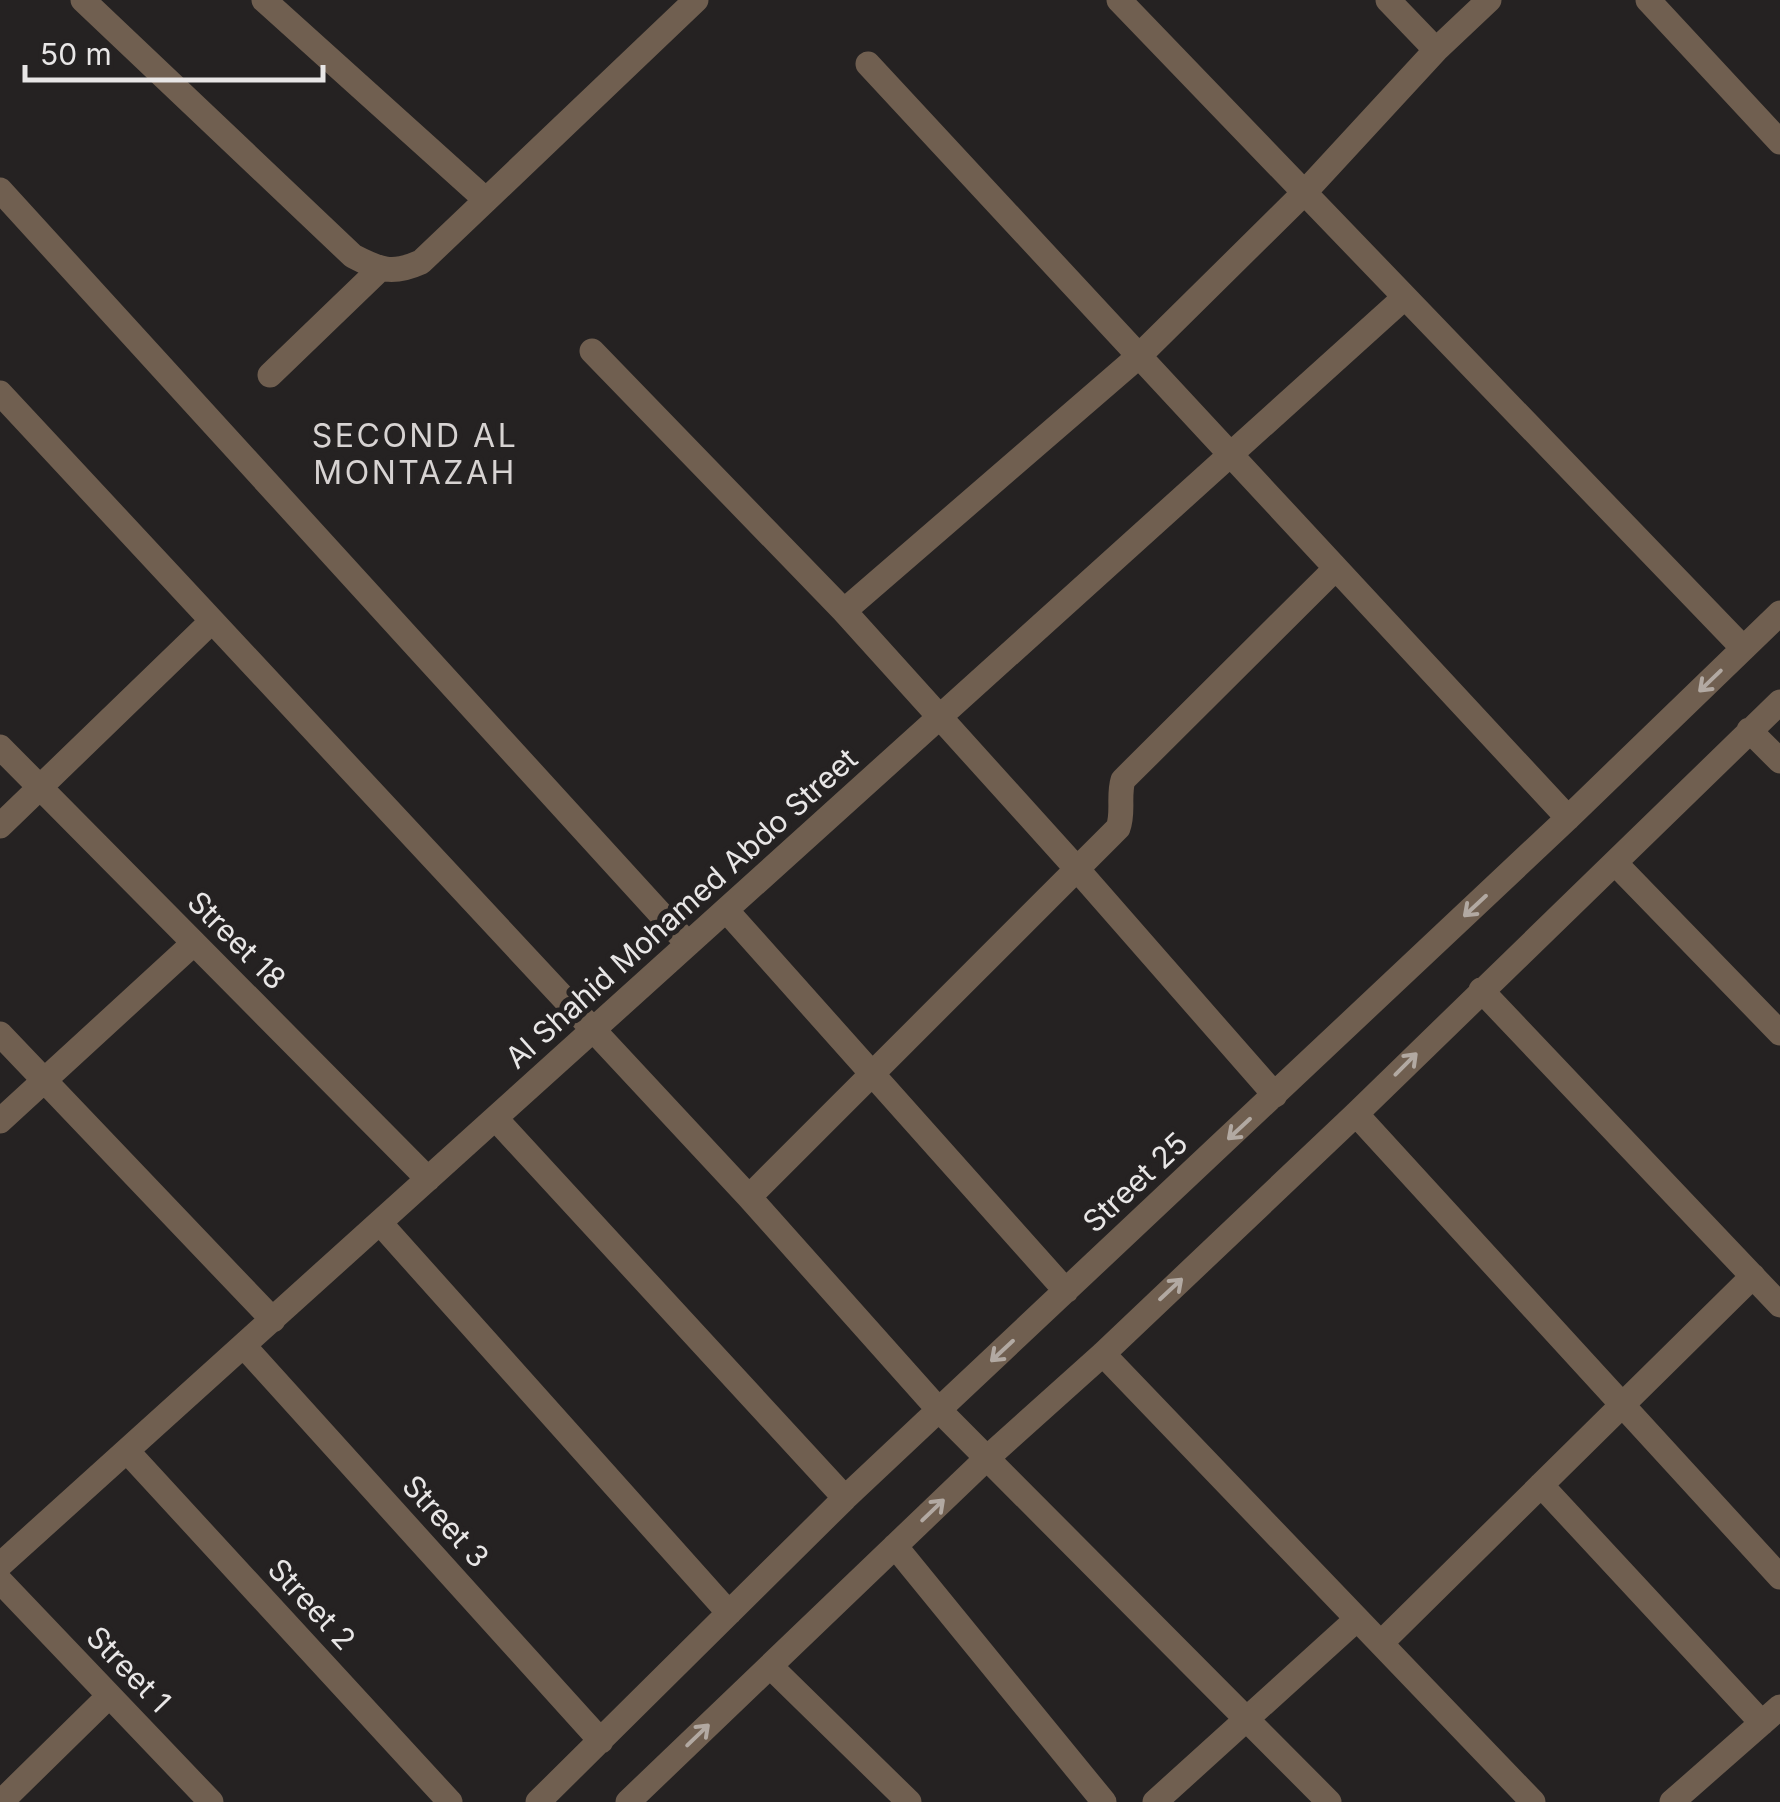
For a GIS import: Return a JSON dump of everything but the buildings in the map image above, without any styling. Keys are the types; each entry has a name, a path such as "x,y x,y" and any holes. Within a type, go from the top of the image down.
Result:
{"street":[{"path":"83,0 352,256 379,270 404,270 421,262 696,0"},
{"path":"264,0 486,200"},
{"path":"1119,0 1743,648"},
{"path":"1388,0 1436,50"},
{"path":"844,611 1140,356 1488,0"},
{"path":"1648,0 1780,142"},
{"path":"868,64 1568,818"},
{"path":"0,190 688,944"},
{"path":"270,376 379,270"},
{"name":"Al Shahid Mohamed Abdo Street","path":"0,1565 1404,297"},
{"path":"592,351 844,611 1274,1095"},
{"path":"0,393 749,1197 939,1410 1329,1802"},
{"path":"749,1197 1118,828 1123,780 1335,568"},
{"name":"Street 25","path":"538,1802 845,1498 1568,818 1780,613"},
{"path":"0,826 212,621"},
{"path":"628,1802 986,1459 1356,1114 1780,702"},
{"path":"1750,730 1780,762"},
{"name":"Street 18","path":"0,747 428,1178"},
{"path":"1616,864 1780,1033"},
{"path":"726,910 1066,1291"},
{"path":"0,1121 194,943"},
{"path":"1481,990 1780,1304"},
{"path":"0,1034 273,1320"},
{"path":"1356,1114 1780,1577"},
{"path":"496,1119 845,1498"},
{"path":"380,1223 729,1613"},
{"path":"1381,1644 1754,1276"},
{"name":"Street 3","path":"244,1346 600,1741"},
{"path":"1103,1354 1533,1802"},
{"name":"Street 2","path":"127,1451 450,1802"},
{"path":"1541,1485 1771,1715 1672,1802"},
{"path":"895,1546 1104,1802"},
{"name":"Street 1","path":"0,1581 210,1802"},
{"path":"1156,1802 1357,1619"},
{"path":"770,1666 909,1802"},
{"path":"1,1802 109,1696"}],"district":[{"name":"SECOND AL MONTAZAH","path":"415,454"}]}
